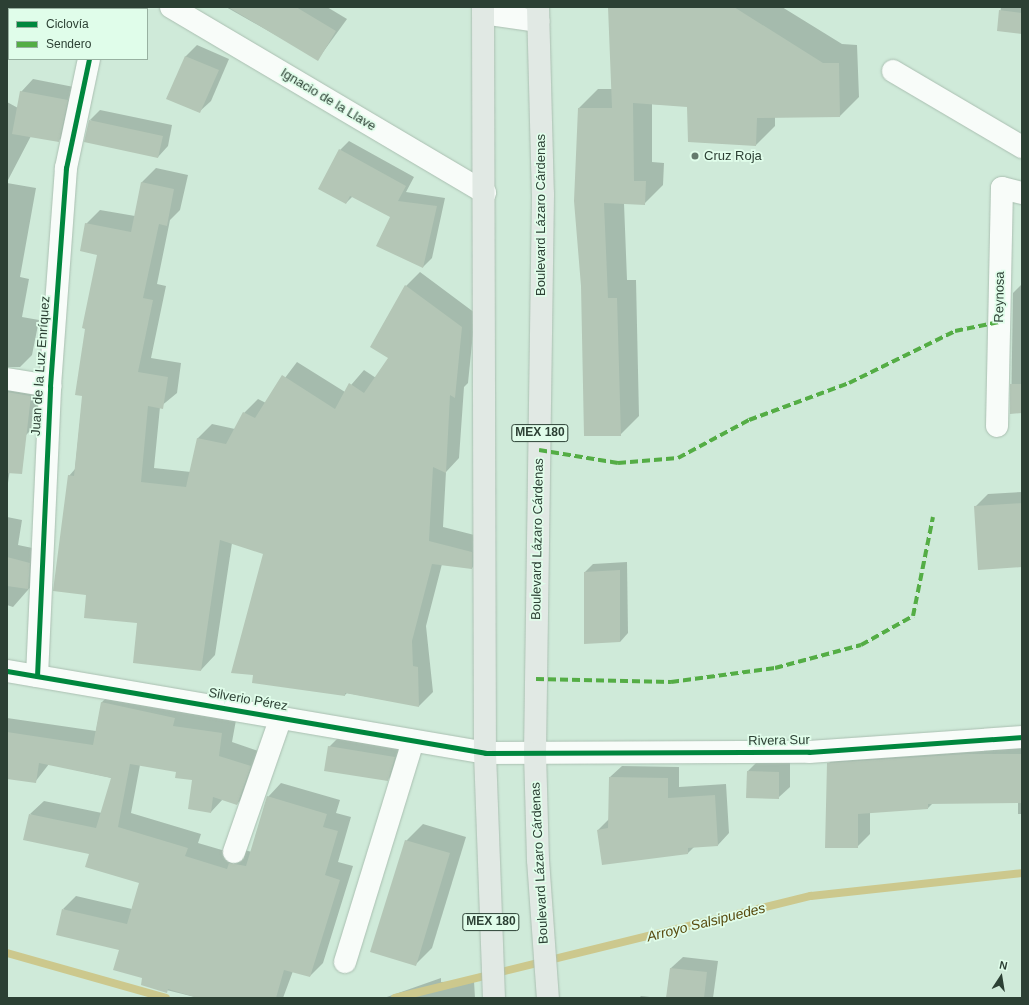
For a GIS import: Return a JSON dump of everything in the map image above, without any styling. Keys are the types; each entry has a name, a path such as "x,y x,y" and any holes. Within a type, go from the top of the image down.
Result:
{"main road":[{"name":"MEX 180","path":"483,10 485,193 485,753 494,998"},
{"name":"Boulevard Lázaro Cárdenas","path":"538,14 543,194 535,753 538,860 548,998"}],"street":[{"name":"Ignacio de la Llave","path":"171,7 485,193"},
{"path":"483,10 538,14"},
{"name":"Juan de la Luz Enríquez","path":"37,676 50,386 66,168 89,60"},
{"path":"893,71 1022,147"},
{"name":"Reynosa","path":"997,426 1002,188 1022,193"},
{"path":"7,379 50,386"},
{"name":"Silverio Pérez","path":"7,671 485,753"},
{"name":"Silverio Pérez","path":"234,852 281,717"},
{"name":"Rivera Sur","path":"485,753 809,752 1022,737"},
{"path":"344,962 413,741"}],"building":[{"path":"228,7 296,7 336,31 318,61"},
{"path":"608,7 734,7 823,63 839,63 840,117 757,118 756,146 688,142 687,107 633,103 634,181 646,181 645,205 604,203 608,298 617,298 621,436 584,436 581,286 574,201 578,108 612,108"},
{"path":"999,10 1022,13 1022,34 997,31"},
{"path":"185,56 219,70 200,113 166,99"},
{"path":"20,91 68,100 59,142 12,134"},
{"path":"89,120 163,136 158,158 84,142"},
{"path":"339,149 406,186 398,201 437,206 423,268 376,246 390,217 350,196 346,204 318,189"},
{"path":"141,182 174,189 167,226 159,224 143,298 153,300 138,372 168,377 163,409 148,406 141,482 186,487 197,438 226,444 243,412 255,418 282,375 335,409 349,383 364,393 388,358 370,347 405,285 462,327 455,398 450,395 446,473 433,467 429,541 472,552 472,569 432,564 412,641 413,666 418,667 419,707 345,693 345,696 252,683 253,675 231,673 263,554 220,540 201,671 133,663 137,623 84,618 86,595 53,591 68,475 74,476 82,396 75,395 85,329 82,328 97,255 80,251 85,223 131,232"},
{"path":"1010,384 1022,384 1022,413 1010,414"},
{"path":"7,392 31,396 22,474 7,473"},
{"path":"1022,503 1022,567 978,570 974,506"},
{"path":"7,557 30,563 28,589 7,586"},
{"path":"620,570 620,642 584,644 584,572"},
{"path":"101,702 175,718 173,726 222,733 219,756 251,766 237,805 213,797 211,813 188,809 192,780 175,778 176,772 130,764 118,827 188,848 185,856 227,869 229,863 246,866 267,796 327,814 323,827 338,831 325,875 340,880 310,977 284,970 276,998 198,998 168,989 167,993 141,985 142,978 113,970 119,950 56,935 62,909 127,924 139,883 85,867 89,854 23,840 29,814 96,828 111,778 39,763 36,783 7,779 7,732 93,745"},
{"path":"328,746 395,757 388,781 324,771"},
{"path":"966,754 1022,754 1022,803 928,804 928,809 858,814 858,848 825,848 827,763"},
{"path":"747,771 779,772 779,799 746,798"},
{"path":"609,777 668,778 668,798 715,795 718,846 688,848 688,854 602,865 597,830 608,828"},
{"path":"405,840 450,853 416,966 370,952"},
{"path":"670,968 707,972 704,998 666,998"}],"waterway":[{"name":"Arroyo Salsipuedes","path":"395,998 811,896 1022,873"},
{"name":"Arroyo Salsipuedes","path":"7,953 166,998"}],"marked path":[{"path":"539,450 618,463 678,458 749,420 849,383 955,331 999,322"},
{"path":"536,679 671,682 775,668 861,645 913,616 933,517"}],"cycle path":[{"path":"37,676 50,386 66,168 89,60"},
{"path":"7,671 485,753 809,752 1022,737"}],"place":[{"name":"Cruz Roja","path":"695,156"}]}
